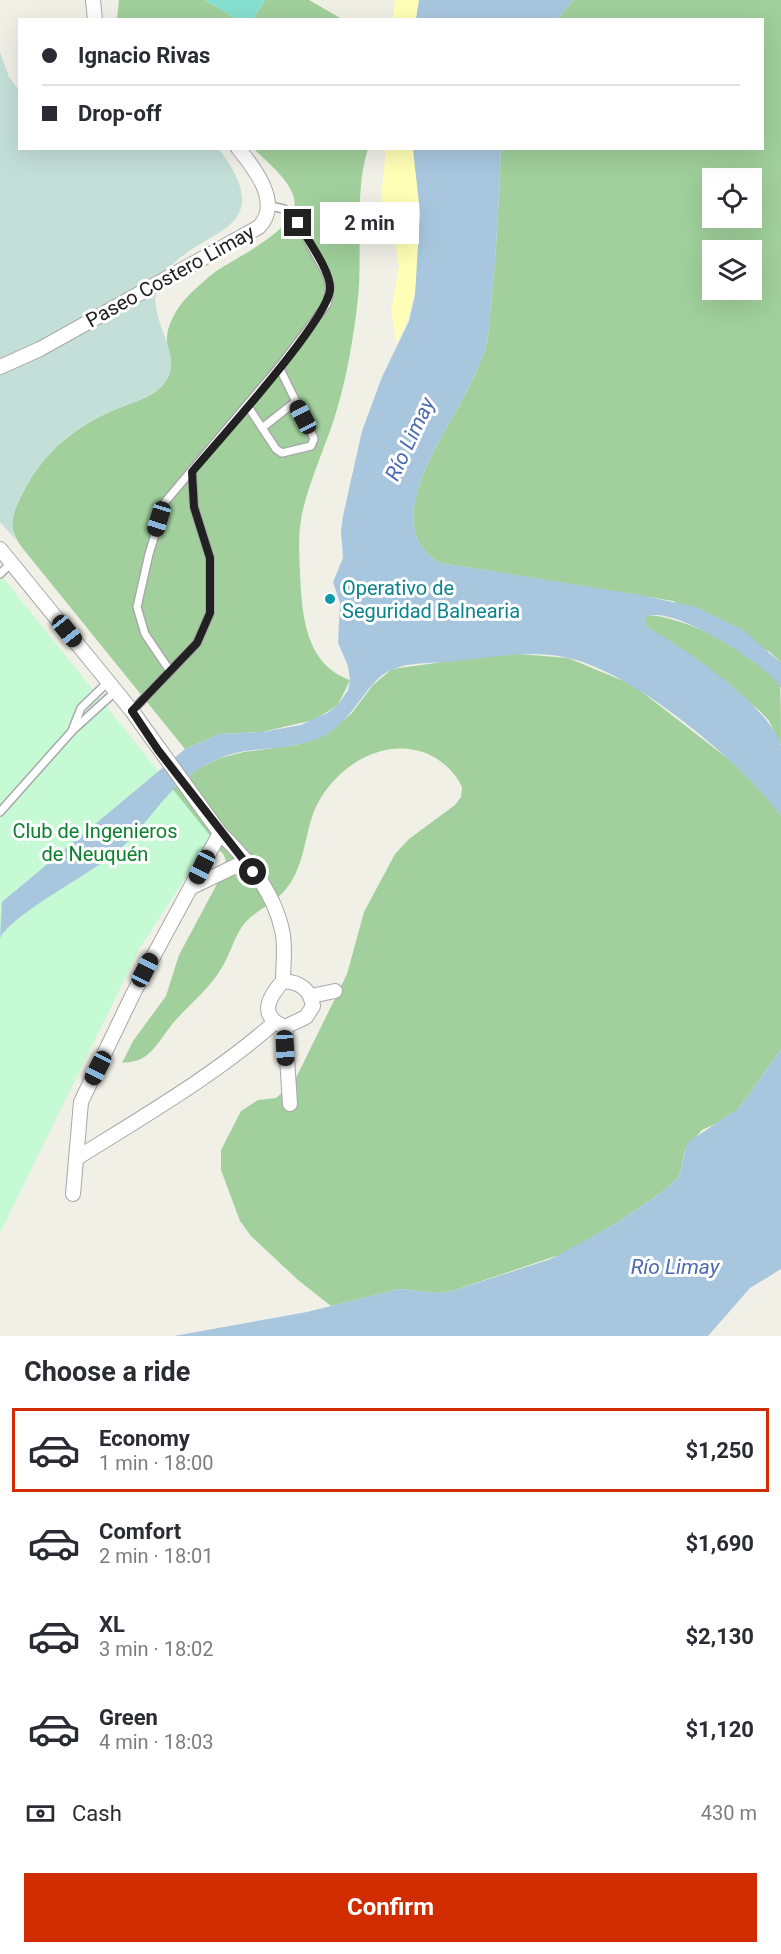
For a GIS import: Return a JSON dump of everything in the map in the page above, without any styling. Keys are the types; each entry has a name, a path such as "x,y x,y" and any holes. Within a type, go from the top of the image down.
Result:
{"street":[{"path":"93,0 95,18"},
{"name":"Paseo Costero Limay","path":"0,367 40,349 249,234 266,220 270,206 266,192 239,150"},
{"path":"0,549 132,711 220,833 261,883 276,910 283,932 283,981 271,995 268,1008 269,1016 279,1025 290,1104"},
{"path":"73,1194 81,1102 156,949 220,833"},
{"path":"192,887 244,862"},
{"path":"77,1158 254,1040 279,1025 306,1017 313,1006 311,996 305,987 283,981"},
{"path":"311,996 335,991"}],"lane":[{"path":"170,671 145,634 137,607 148,554 165,502 279,367 327,304 330,287 326,273 298,223 284,209 270,206"},
{"path":"247,405 276,449 282,453 311,446 314,439 279,367"},
{"path":"262,428 295,402"},
{"path":"132,711 197,643 210,613 210,558 194,507 192,472"},
{"path":"0,574 11,563"},
{"path":"73,730 81,708 112,686"},
{"path":"0,812 112,686"}],"shaded area":[{"path":"119,0 205,0 235,18 117,18"},
{"path":"205,0 265,0 254,18 235,18"},
{"path":"265,0 309,0 340,18 254,18"},
{"path":"573,0 781,0 781,663 770,652 673,601 441,563 421,546 415,530 415,502 428,463 469,388 485,349 490,322 501,150 764,150 764,18 559,18"},
{"path":"0,52 9,77 18,89 18,150 220,150 238,180 242,202 236,218 222,231 185,254 168,269 157,290 158,315 170,353 171,366 168,377 160,388 144,398 86,424 50,453 31,478 17,505 13,522 16,540 0,522"},
{"path":"255,150 368,150 361,186 359,288 352,344 338,406 305,500 299,536 302,605 309,636 323,662 335,673 350,680 338,705 314,720 262,732 219,734 185,749 18,542 13,528 13,515 32,477 63,441 104,414 152,394 166,381 170,370 168,332 179,307 215,272 278,231 294,209 294,198 291,191 277,171"},
{"path":"647,615 680,622 720,638 740,649 771,673 780,685 781,745 769,721 760,711 706,667 647,627 644,619"},
{"path":"508,653 568,658 633,685 740,768 757,784 781,816 781,1049 739,1108 722,1121 702,1130 685,1150 679,1177 662,1192 615,1224 562,1254 452,1291 438,1293 399,1289 331,1306 298,1280 251,1236 240,1221 221,1170 221,1150 241,1111 258,1100 276,1098 294,1082 347,974 364,912 395,854 409,839 455,805 461,797 462,787 453,773 440,761 417,750 393,749 378,752 350,766 337,777 318,803 300,864 286,889 244,924 216,977 173,1023 154,1048 141,1059 122,1063 133,1041 166,996 179,955 226,867 221,851 215,848 166,795 197,769 220,758 244,752 297,745 328,733 351,714 373,685 392,669"}],"sand":[{"path":"395,0 419,0 416,18 393,18"},
{"path":"386,150 413,150 421,223 418,273 407,321 397,344 391,310 399,266 395,242 381,199"}],"green space":[{"name":"Club de Ingenieros de Neuquén","path":"0,574 212,838 141,946 0,1233"}],"water":[{"path":"419,0 573,0 559,18 416,18"},
{"name":"Río Limay","path":"413,150 501,150 499,203 487,342 469,388 437,444 420,483 415,502 414,521 421,546 441,563 640,595 696,607 743,630 781,663 781,688 758,665 716,637 672,618 655,615 644,619 647,627 703,663 744,696 774,730 781,746 781,816 739,770 683,721 621,680 591,665 564,657 537,654 407,665 382,675 344,720 325,735 297,745 233,754 202,767 187,777 117,852 36,905 8,928 0,938 2,902 185,749 219,734 262,732 301,725 327,713 338,705 348,690 350,680 348,666 338,643 340,603 333,582 343,558 341,531 343,516 362,431 382,377 409,321 415,295 420,213"},
{"name":"Río Limay","path":"781,1049 781,1269 750,1288 708,1336 174,1336 307,1312 399,1289 438,1293 452,1291 551,1259 615,1224 662,1192 679,1177 687,1143 739,1108"}],"place":[{"name":"Operativo de Seguridad Balnearia","path":"330,599"}],"route":[{"path":"253,872 235,847 220,833 132,711 197,643 210,613 210,558 194,507 192,472 303,338 327,304 330,287 326,273 298,223"}]}
